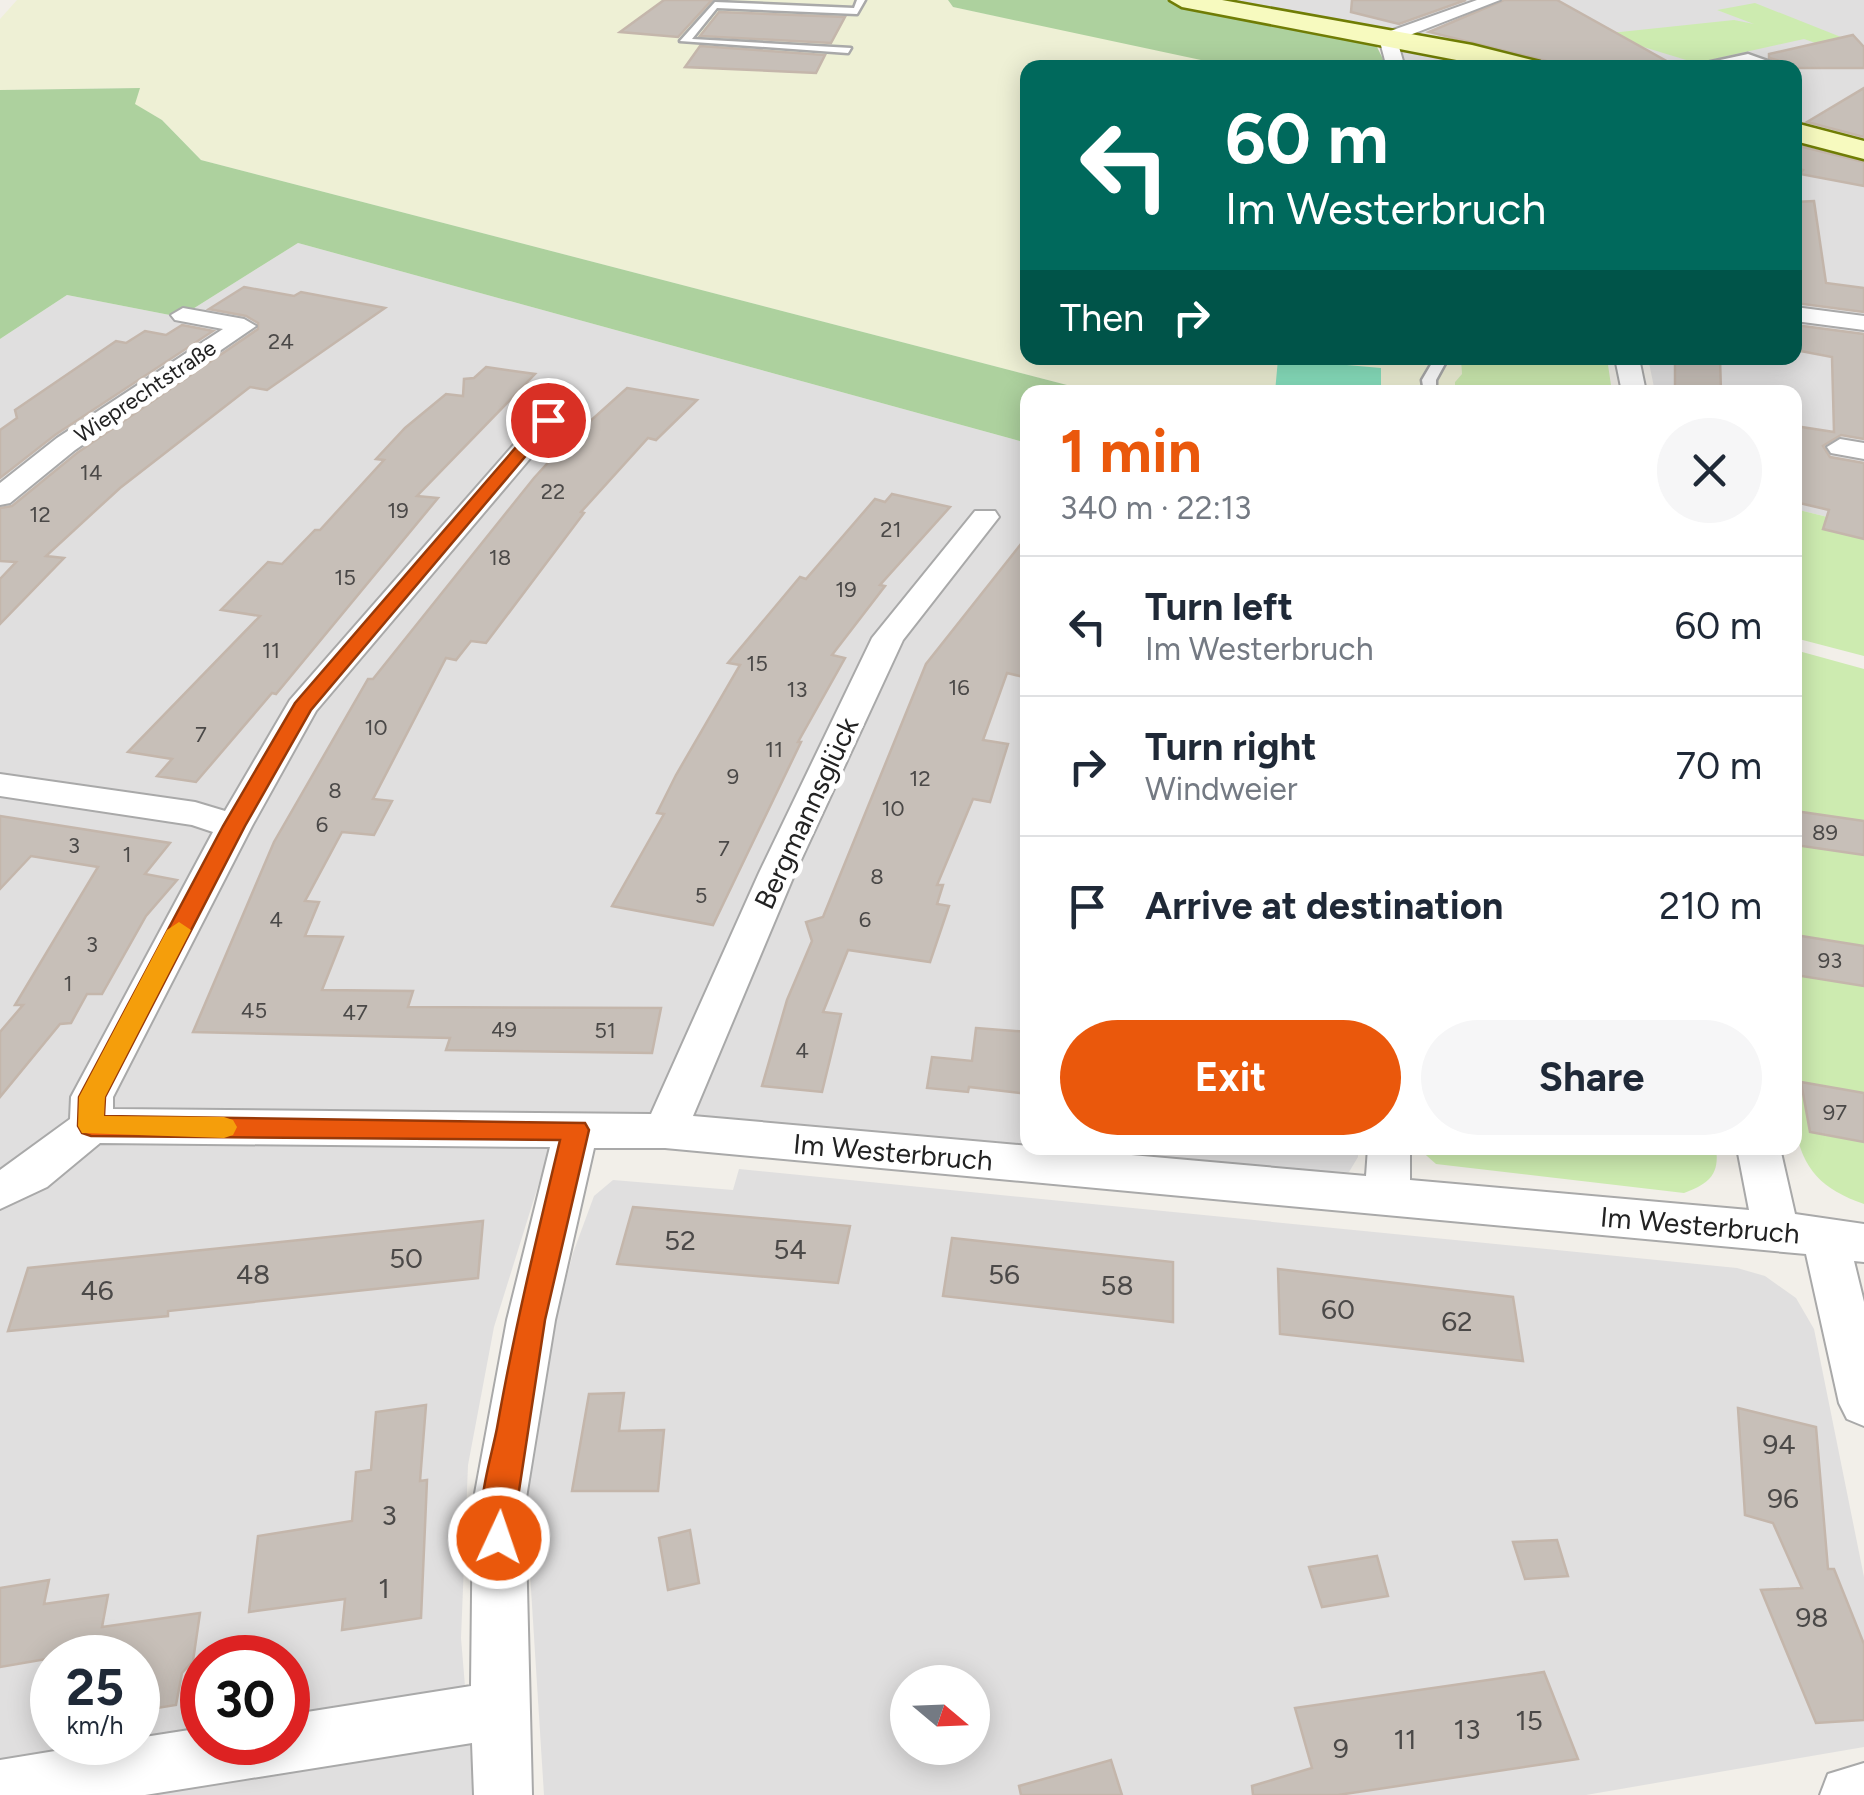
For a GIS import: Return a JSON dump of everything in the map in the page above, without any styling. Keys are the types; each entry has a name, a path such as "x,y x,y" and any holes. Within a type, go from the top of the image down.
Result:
{"street":[{"path":"1182,0 1493,60"},
{"path":"1388,38 1492,0"},
{"path":"1388,38 1394,60"},
{"path":"1802,134 1864,149"},
{"name":"Wieprechtstraße","path":"0,498 66,444 244,326 184,315"},
{"path":"1802,315 1864,323"},
{"path":"0,1190 31,1174 91,1126 92,1097 234,826 302,707 568,398"},
{"name":"Bergmannsglück","path":"665,1131 776,873 888,638 985,517"},
{"path":"0,785 194,814 234,826"},
{"name":"Im Westerbruch","path":"91,1126 665,1131 1844,1240"},
{"path":"503,1795 499,1504 531,1320 576,1130"},
{"path":"1388,1196 1389,1155"},
{"path":"1760,1155 1776,1231"},
{"path":"1844,1240 1864,1404"},
{"path":"0,1789 499,1710"},
{"path":"1849,1795 1864,1792"}],"lane":[{"path":"848,50 685,42 715,5 857,11 861,0"},
{"path":"1732,60 1758,60"}],"shaded area":[{"path":"1218,0 1864,0 1864,526 1802,511 1802,385 1654,385 1649,365 1802,365 1802,60 1403,60 1390,32"},
{"path":"298,243 1020,441 1020,1155 1358,1155 1349,1172 95,1119 0,1184 0,339 67,295 180,317"},
{"path":"95,1130 570,1135 558,1171 543,1170 494,1327 468,1465 461,1638 474,1795 0,1795 0,1195"},
{"path":"739,1169 1737,1268 1765,1276 1796,1298 1814,1329 1864,1577 1864,1747 1586,1795 544,1795 527,1526 533,1430 545,1360 573,1253 594,1196 613,1180 733,1190"}],"green space":[{"path":"17,0 948,0 953,7 1208,60 1020,60 1020,365 1461,365 1462,374 1455,385 1067,385 201,160 162,120 134,104 139,88 0,90 0,19"},
{"path":"948,0 1166,0 1373,39 1384,60 1201,60 953,7"},
{"path":"1755,3 1851,41 1827,47 1804,39 1710,60 1686,60 1601,34 1734,20 1754,24 1717,10"},
{"path":"140,88 135,104 162,120 201,160 1067,385 1020,385 1020,441 298,243 180,317 67,295 0,339 0,90"},
{"path":"1277,365 1381,368 1381,385 1276,385"},
{"path":"1461,365 1608,365 1611,385 1455,385 1462,374"},
{"path":"1802,511 1864,526 1864,656 1802,640"},
{"path":"1802,652 1864,669 1864,1204 1826,1185 1803,1155"},
{"path":"1426,1155 1717,1157 1710,1177 1684,1193 1436,1164"}],"building":[{"path":"664,0 712,0 678,37 620,32"},
{"path":"1352,0 1466,0 1399,24 1351,12"},
{"path":"1504,0 1557,0 1665,60 1543,60 1429,32"},
{"path":"719,12 845,17 831,43 700,36"},
{"path":"1853,35 1864,47 1864,68 1802,68 1802,60 1776,60 1769,58 1769,54"},
{"path":"700,46 825,55 816,73 685,67"},
{"path":"1864,88 1864,137 1807,122"},
{"path":"1802,147 1864,162 1864,186 1802,174"},
{"path":"1814,201 1826,283 1864,288 1864,312 1802,304 1802,202"},
{"path":"244,287 294,296 301,292 385,308 267,390 250,387 120,488 46,556 64,558 0,624 0,579 16,562 0,561 0,508 12,506 77,453 258,329 258,323 246,316 209,309"},
{"path":"182,325 213,331 55,435 0,478 0,430 17,418 15,410 116,341 126,343 145,331 166,335"},
{"path":"1802,326 1864,334 1864,439 1841,435 1823,446 1830,457 1864,463 1864,539 1823,529 1829,510 1802,504 1802,427 1834,432 1832,357 1802,351"},
{"path":"1675,365 1720,365 1721,385 1675,385"},
{"path":"486,367 535,374 417,496 438,498 276,694 272,693 196,782 157,776 172,759 128,752 260,616 221,610 268,562 282,564 315,530 320,530 384,460 376,459 405,428 446,394 463,396 464,379 474,378"},
{"path":"627,388 697,400 656,440 648,438 581,512 584,513 486,643 471,641 456,660 446,658 373,799 392,801 374,835 342,832 305,901 319,902 305,936 343,937 322,990 413,991 408,1007 661,1008 652,1053 446,1050 450,1038 193,1032 274,842 368,679 373,679 534,478"},
{"path":"892,494 950,507 880,585 885,586 832,655 845,658 798,742 713,925 612,906 664,814 657,813 676,775 740,665 728,663 800,577 806,579 875,499 885,502"},
{"path":"1020,545 1020,676 1007,673 983,740 1008,744 990,802 973,799 937,885 943,885 937,904 949,906 930,962 848,950 823,1012 841,1014 822,1092 762,1086 787,1000 812,941 806,922 823,917 926,664"},
{"path":"1802,812 1864,821 1864,855 1802,846"},
{"path":"0,816 170,843 145,874 177,880 146,916 102,994 87,994 71,1023 60,1024 0,1097 0,1032 23,1005 15,1005 98,867 31,856 0,889"},
{"path":"1802,936 1864,946 1864,986 1802,976"},
{"path":"976,1028 1020,1031 1020,1093 969,1087 968,1092 927,1088 932,1057 972,1061"},
{"path":"1802,1082 1864,1093 1864,1142 1810,1132"},
{"path":"633,1207 850,1226 838,1283 617,1264"},
{"path":"483,1221 478,1278 168,1311 168,1316 8,1331 28,1268"},
{"path":"952,1238 1173,1262 1173,1322 943,1296"},
{"path":"1278,1269 1513,1297 1523,1361 1280,1334"},
{"path":"624,1393 619,1431 664,1430 658,1491 572,1491 589,1394"},
{"path":"426,1405 420,1481 427,1480 421,1618 342,1630 345,1599 249,1612 258,1536 352,1521 356,1472 371,1470 376,1412"},
{"path":"1738,1408 1816,1427 1828,1569 1834,1569 1864,1644 1864,1720 1816,1723 1761,1590 1802,1588 1773,1523 1745,1515"},
{"path":"690,1530 699,1583 668,1590 659,1538"},
{"path":"1557,1540 1568,1576 1525,1579 1513,1542"},
{"path":"1377,1556 1388,1596 1322,1607 1309,1567"},
{"path":"49,1580 44,1604 108,1595 102,1627 200,1613 197,1635 180,1635 176,1705 160,1708 160,1635 30,1635 30,1662 0,1667 0,1588"},
{"path":"1544,1672 1578,1759 1338,1795 1253,1795 1252,1786 1312,1768 1295,1708"},
{"path":"1111,1760 1122,1795 1021,1795 1019,1786"}],"slow traffic":[{"path":"179,930 92,1097 91,1126 224,1127"}],"route":[{"path":"499,1538 499,1504 531,1320 576,1130 91,1126 92,1097 234,826 302,707 548,420"}]}
